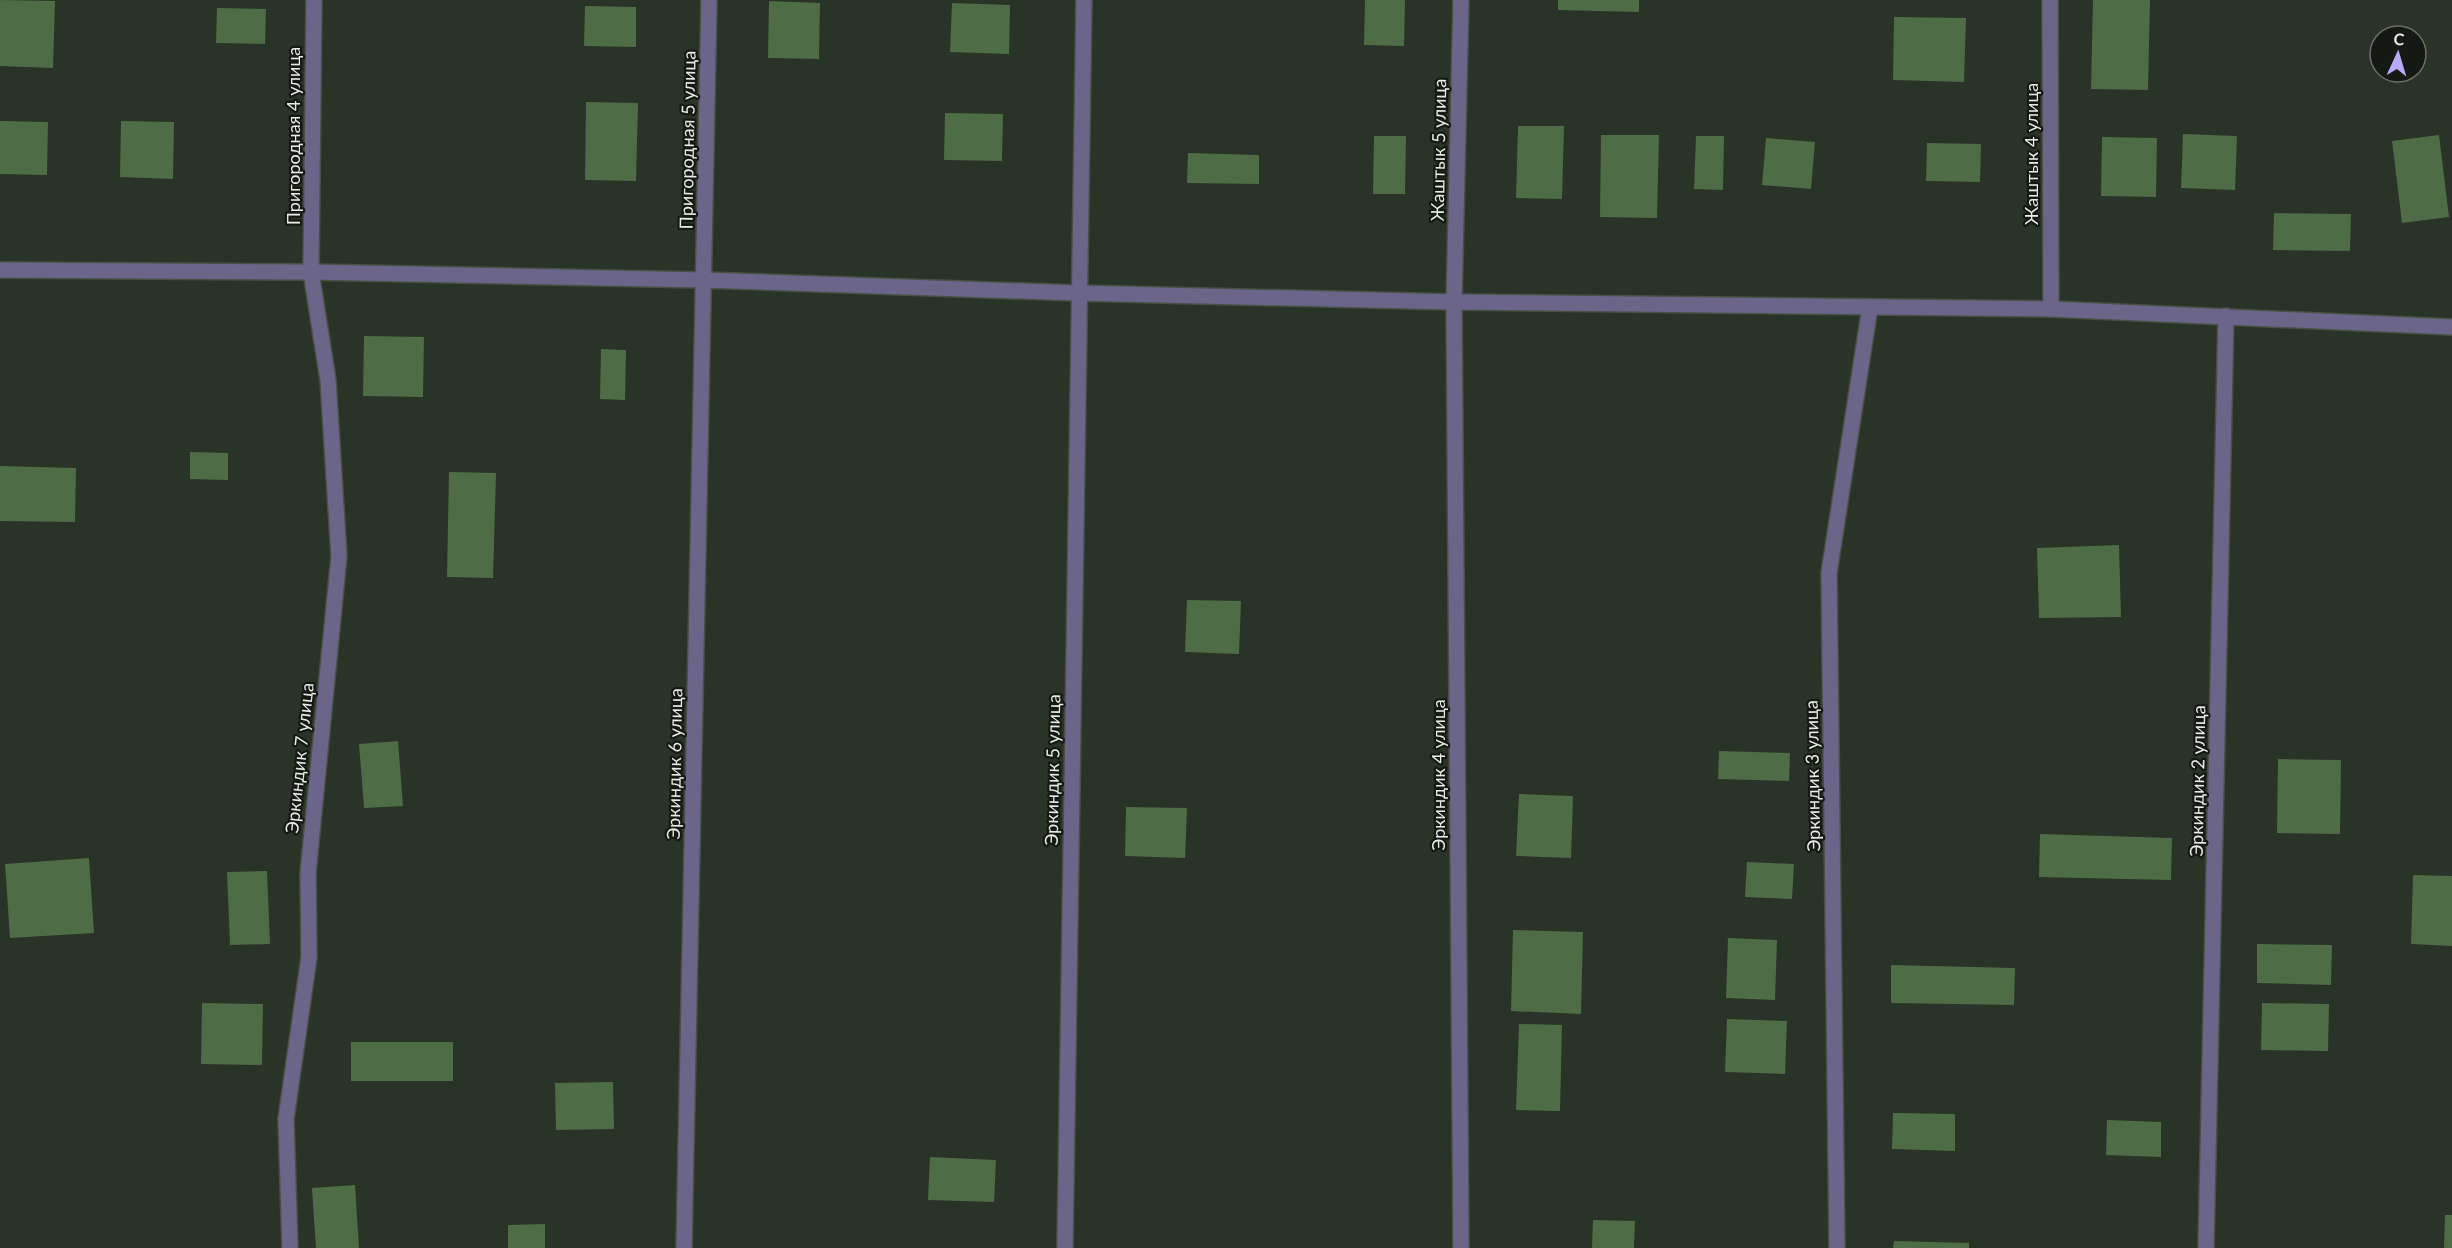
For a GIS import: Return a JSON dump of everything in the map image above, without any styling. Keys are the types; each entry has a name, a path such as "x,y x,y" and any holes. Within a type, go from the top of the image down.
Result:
{"street":[{"name":"Пригородная 4 улица","path":"311,272 314,0"},
{"name":"Пригородная 5 улица","path":"704,280 709,0"},
{"name":"Эркиндик 5 улица","path":"1065,1248 1084,0"},
{"name":"Жаштык 5 улица","path":"1454,302 1461,0"},
{"name":"Жаштык 4 улица","path":"2050,0 2051,309"},
{"path":"0,270 311,272 704,280 1078,293 1454,302 2051,309 2452,327"},
{"name":"Эркиндик 7 улица","path":"290,1248 286,1119 309,957 308,873 339,556 328,380 311,272"},
{"name":"Эркиндик 6 улица","path":"684,1248 704,280"},
{"name":"Эркиндик 4 улица","path":"1454,302 1461,1248"},
{"name":"Эркиндик 3 улица","path":"1837,1248 1829,573 1870,307"},
{"name":"Эркиндик 2 улица","path":"2206,1248 2226,316"}],"building":[{"path":"0,0 55,1 53,68 0,66"},
{"path":"1365,0 1405,0 1404,46 1364,45"},
{"path":"1558,0 1639,0 1639,12 1558,10"},
{"path":"2093,0 2150,0 2148,90 2091,89"},
{"path":"769,1 820,3 819,59 768,58"},
{"path":"952,3 1010,5 1009,54 950,52"},
{"path":"585,6 636,7 636,47 584,46"},
{"path":"217,8 266,9 265,44 216,43"},
{"path":"1894,17 1966,18 1964,82 1893,80"},
{"path":"586,102 638,103 636,181 585,180"},
{"path":"945,113 1003,114 1002,161 944,160"},
{"path":"0,121 48,122 47,175 0,174"},
{"path":"121,121 174,122 173,179 120,177"},
{"path":"1518,126 1564,126 1562,199 1516,198"},
{"path":"2183,134 2237,136 2235,190 2181,188"},
{"path":"1601,135 1659,135 1657,218 1600,217"},
{"path":"2439,135 2449,217 2402,223 2392,141"},
{"path":"1374,136 1406,136 1405,194 1373,194"},
{"path":"1696,136 1724,136 1723,190 1694,189"},
{"path":"2102,137 2157,138 2156,197 2101,196"},
{"path":"1766,138 1815,142 1811,189 1762,185"},
{"path":"1927,143 1981,144 1980,182 1926,181"},
{"path":"1188,153 1259,155 1259,184 1187,183"},
{"path":"2274,213 2351,214 2350,251 2273,250"},
{"path":"364,336 424,337 423,397 363,396"},
{"path":"601,349 626,350 625,400 600,399"},
{"path":"190,452 228,453 228,480 190,479"},
{"path":"0,466 76,468 75,522 0,521"},
{"path":"449,472 496,473 493,578 447,577"},
{"path":"2119,545 2121,617 2039,618 2037,548"},
{"path":"1187,600 1241,601 1239,654 1185,652"},
{"path":"398,741 403,806 364,808 359,744"},
{"path":"1719,751 1790,753 1789,781 1718,779"},
{"path":"2278,759 2341,760 2340,834 2277,833"},
{"path":"1519,794 1573,796 1571,858 1516,856"},
{"path":"1126,807 1187,808 1185,858 1125,856"},
{"path":"2040,834 2172,838 2171,880 2039,877"},
{"path":"89,858 94,933 10,938 5,864"},
{"path":"1747,862 1794,864 1792,899 1745,897"},
{"path":"267,871 270,944 230,945 227,872"},
{"path":"2413,875 2452,876 2452,946 2411,944"},
{"path":"1513,930 1583,932 1581,1014 1511,1011"},
{"path":"1728,938 1777,940 1775,1000 1726,998"},
{"path":"2257,944 2332,945 2331,985 2257,983"},
{"path":"1891,965 2015,968 2014,1005 1891,1003"},
{"path":"202,1003 263,1004 262,1065 201,1064"},
{"path":"2262,1003 2329,1004 2328,1051 2261,1050"},
{"path":"1727,1019 1787,1021 1785,1074 1725,1072"},
{"path":"1519,1024 1562,1025 1560,1111 1516,1110"},
{"path":"351,1042 453,1042 453,1081 351,1081"},
{"path":"613,1082 614,1129 556,1130 555,1083"},
{"path":"1893,1113 1955,1114 1955,1151 1892,1149"},
{"path":"2107,1120 2161,1122 2161,1157 2106,1155"},
{"path":"930,1157 996,1160 994,1202 928,1200"},
{"path":"355,1185 359,1248 316,1248 312,1188"},
{"path":"2445,1215 2452,1215 2452,1248 2444,1248"},
{"path":"1593,1220 1635,1221 1634,1248 1592,1248"},
{"path":"545,1224 545,1248 508,1248 508,1225"},
{"path":"1894,1241 1969,1243 1969,1248 1893,1248"}]}
